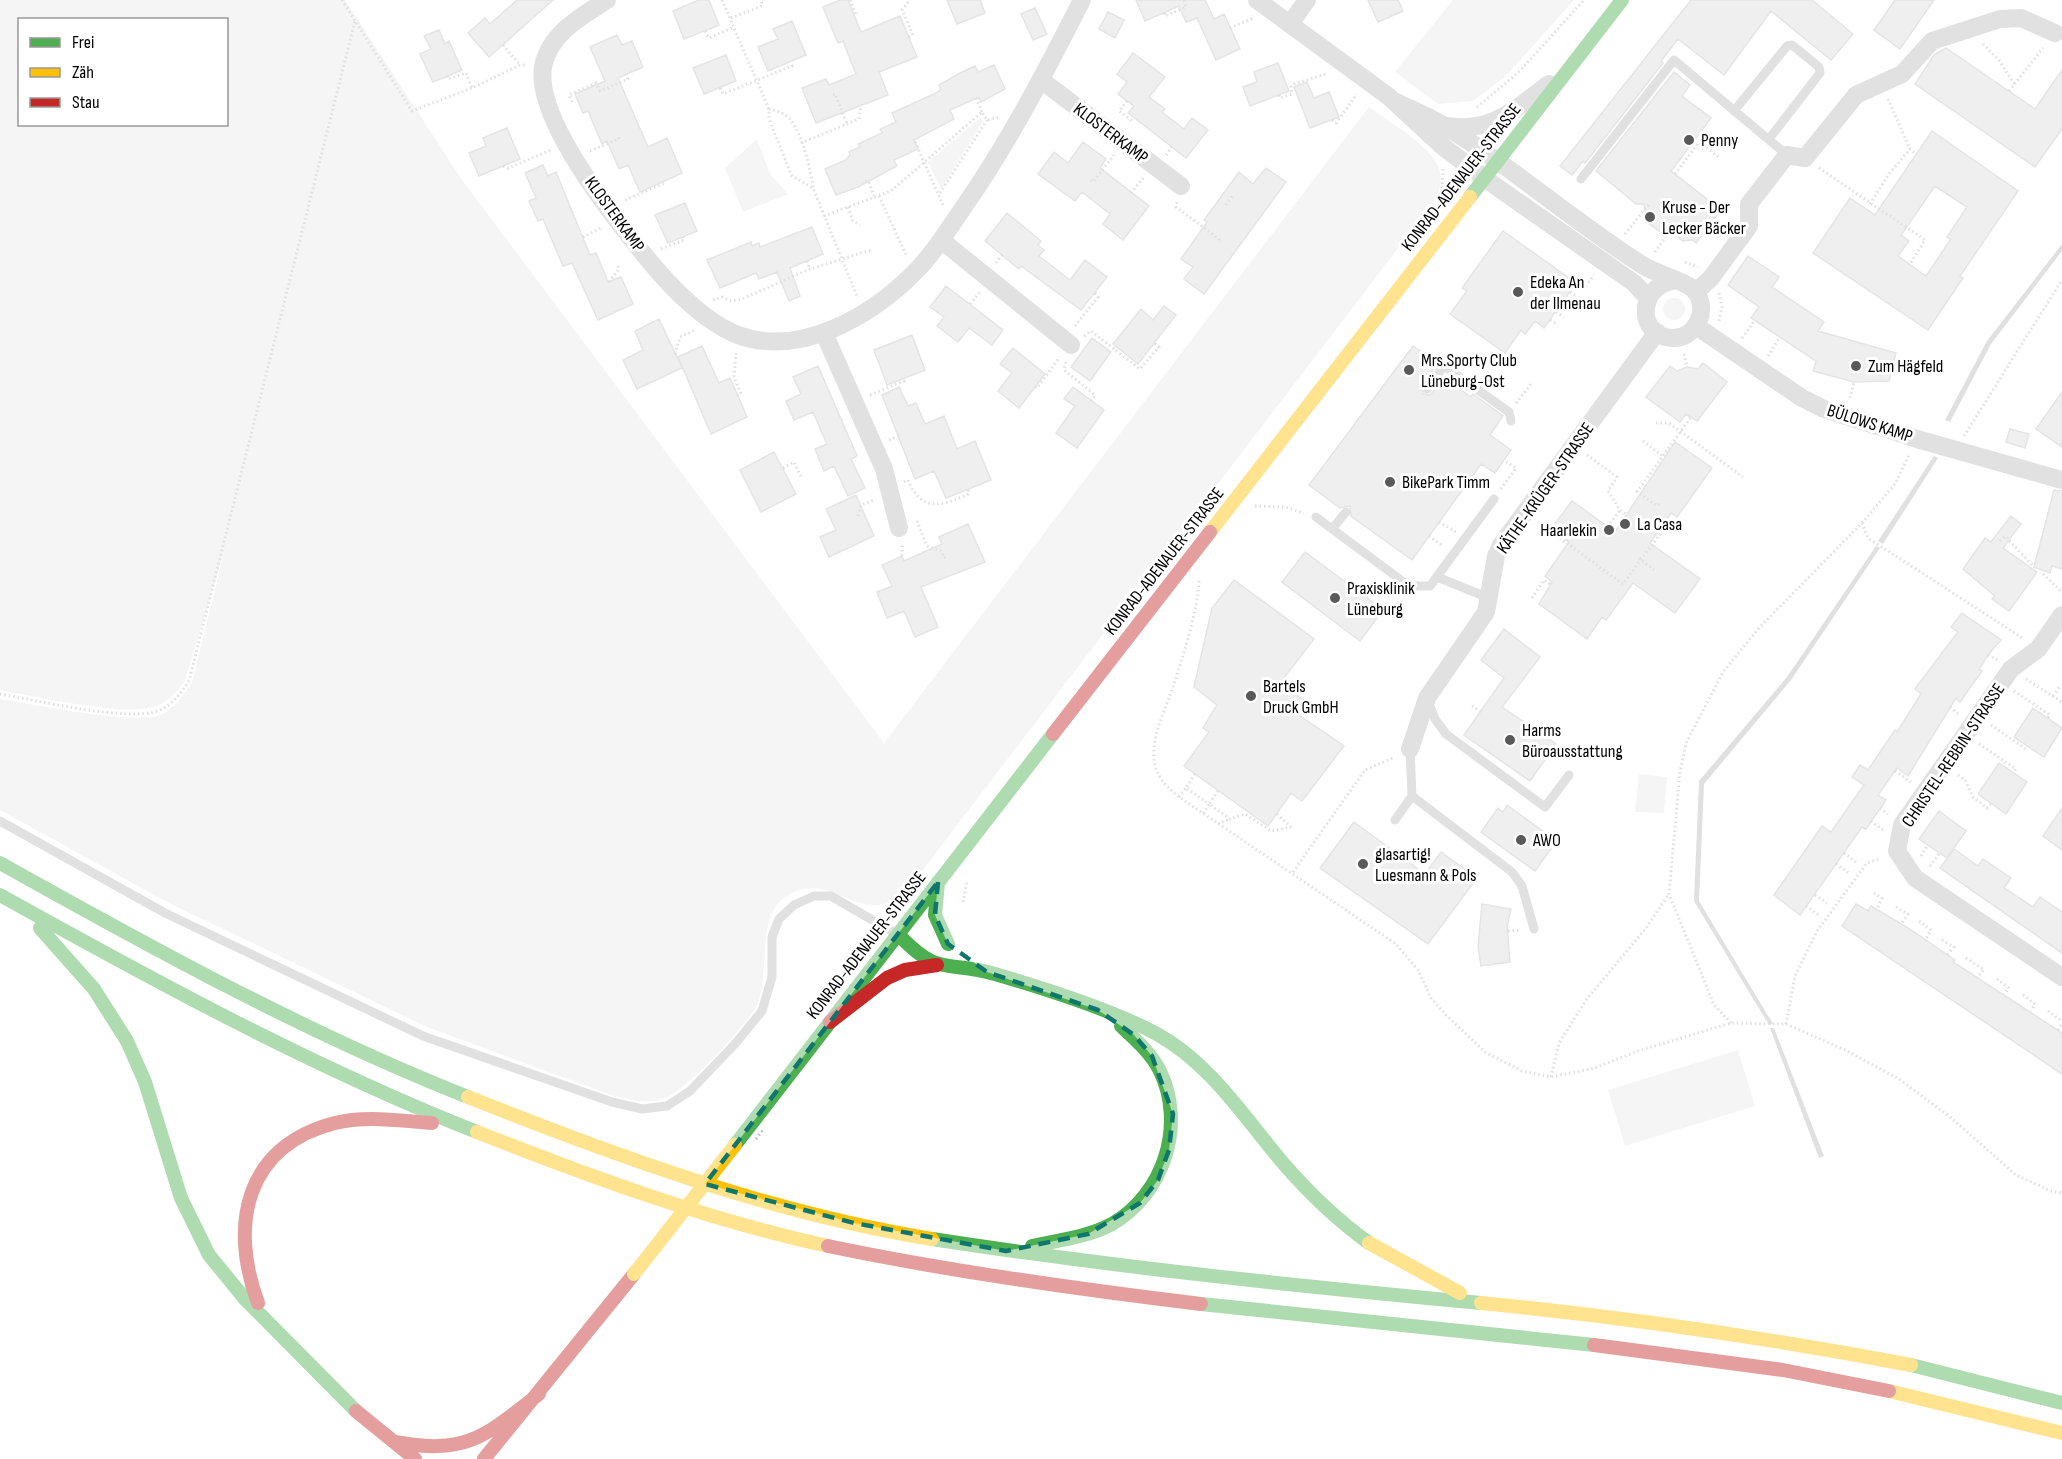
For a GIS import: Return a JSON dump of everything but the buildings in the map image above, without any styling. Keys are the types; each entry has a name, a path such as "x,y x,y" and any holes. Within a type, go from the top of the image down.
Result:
{"main road":[{"name":"KONRAD-ADENAUER-STRASSE","path":"539,1394 735,1145 1622,0"},
{"path":"0,863 203,974 332,1038 462,1097 593,1147 744,1196 854,1223 1006,1251 1182,1274 1481,1303 1782,1340 1962,1377 2062,1403"},
{"path":"938,882 935,915 948,944"},
{"path":"0,895 281,1045 454,1125 563,1167 662,1201 797,1239 926,1266 1180,1303 1483,1332 1781,1369 1956,1405 2062,1433"},
{"path":"15,904 66,953 117,1022 136,1060 180,1199 203,1245 239,1292 362,1417 415,1459"},
{"path":"899,932 948,944 987,972"},
{"path":"899,932 914,952 937,965"},
{"path":"830,1022 887,978 905,970 937,965 987,972 1044,989 1141,1026 1165,1039 1213,1075 1296,1179 1331,1215 1362,1241 1394,1261 1481,1303"},
{"path":"1006,1251 1088,1234 1114,1223 1140,1203 1158,1180 1169,1150 1173,1114 1166,1084 1152,1056 1134,1035 1098,1010"},
{"path":"265,1318 252,1292 244,1265 242,1235 246,1204 256,1178 272,1158 292,1140 314,1129 337,1123 390,1120 454,1125"},
{"path":"395,1442 433,1448 463,1444 497,1426 539,1394"},
{"path":"484,1459 539,1394"},
{"path":"362,1417 392,1459"}],"street":[{"name":"KLOSTERKAMP","path":"607,0 558,35 550,46 543,67 546,101 571,150 608,207 645,256 700,321 738,335 768,342 799,340 824,333 864,312 914,273 941,240 1000,152 1041,80 1082,0"},
{"path":"1290,24 1307,0"},
{"path":"1261,3 1394,101 1441,145 1484,178 1634,283 1648,298"},
{"path":"1696,292 1711,278 1749,226 1749,204 1787,154 1806,158 1856,94 1902,74 1932,40 2000,19 2021,18 2055,33"},
{"path":"1443,125 1478,128 1510,113 1565,72"},
{"name":"KLOSTERKAMP","path":"1041,80 1181,186"},
{"path":"1394,101 1443,125 1645,267 1672,281 1685,283 1696,292 1702,309 1696,326 1690,333 1673,338 1656,332 1646,316 1648,298 1657,286 1672,281"},
{"path":"941,240 1069,343"},
{"name":"BÜLOWS KAMP","path":"1696,326 1802,398 1824,409 1917,439 2062,480"},
{"name":"KÄTHE-KRÜGER-STRASSE","path":"1410,749 1427,698 1482,619 1490,597 1496,556 1525,512 1656,332"},
{"path":"824,333 884,469 898,493 899,528"},
{"name":"CHRISTEL-REBBIN-STRASSE","path":"2062,615 2038,649 2006,676 1902,825 1897,842 1900,859 1915,878 2062,977"}],"lane":[{"path":"1734,111 1787,46 1792,45 1819,67 1820,73 1768,139"},
{"path":"1581,179 1674,60 1787,154"},
{"path":"1427,389 1444,366 1510,417"},
{"path":"1316,518 1409,586 1430,586 1494,499"},
{"path":"1332,529 1346,512"},
{"path":"1437,577 1490,597"},
{"path":"1427,698 1435,719 1446,734 1545,807 1569,775"},
{"path":"1395,820 1412,796 1410,749"},
{"path":"1412,796 1512,872 1522,886 1534,929"},
{"path":"0,820 165,913 423,1036 612,1102 642,1109 667,1106 690,1091 762,1011 772,977 772,938 779,919 794,905 814,896 831,896 899,932"}],"path":[{"path":"342,0 412,111 472,88 520,65 543,67"},
{"path":"722,0 769,108 769,119 792,176 813,188"},
{"path":"730,18 762,6 760,0"},
{"path":"850,0 856,14 854,15"},
{"path":"909,37 913,35 902,10 910,0"},
{"path":"1164,13 1165,16 1185,7 1184,0"},
{"path":"1478,128 1474,109 1518,73 1584,0"},
{"path":"1230,28 1257,16 1261,3"},
{"path":"0,694 132,715 159,710 179,697 189,681 355,21"},
{"path":"705,31 709,38 734,27"},
{"path":"1972,28 1989,52 2000,60 2014,85"},
{"path":"2009,91 2055,33"},
{"path":"502,45 520,65"},
{"path":"720,88 723,94 792,66 790,62"},
{"path":"1279,95 1280,98 1292,94 1291,87 1294,84 1348,67"},
{"path":"447,76 448,79 466,73 472,88"},
{"path":"572,102 569,95 596,83 600,91 628,79 626,75"},
{"path":"1332,120 1336,123 1367,80"},
{"path":"1881,83 1910,149 1916,154"},
{"path":"833,95 835,94 847,124"},
{"path":"976,98 987,120"},
{"path":"1127,101 1119,111 1132,122"},
{"path":"801,143 859,119 861,106"},
{"path":"769,108 784,114 792,121 811,172 813,188 864,312"},
{"path":"824,216 891,191 982,112"},
{"path":"940,193 987,120 1007,116"},
{"path":"503,166 508,168 619,139 618,136"},
{"path":"1675,174 1697,141 1720,158"},
{"path":"915,142 940,193 940,201 954,221"},
{"path":"1091,180 1093,182 1124,143"},
{"path":"1870,204 1889,174 1910,149"},
{"path":"1806,158 1925,240 1910,264"},
{"path":"608,207 665,183 664,181"},
{"path":"865,181 869,182 874,196"},
{"path":"1181,186 1176,207 1219,238 1218,241"},
{"path":"879,195 914,273"},
{"path":"1226,205 1233,195"},
{"path":"848,207 854,221 860,225"},
{"path":"1654,253 1673,226"},
{"path":"645,256 684,240 683,237"},
{"path":"675,354 680,337 700,321 712,301 722,297 731,301 742,299 810,269 872,250"},
{"path":"807,261 810,269"},
{"path":"609,282 619,269 618,266"},
{"path":"1956,450 2062,280"},
{"path":"1570,292 1578,297"},
{"path":"1035,387 1037,388 1069,343 1098,297 1095,293"},
{"path":"1556,312 1564,317"},
{"path":"1550,320 1558,325"},
{"path":"1069,343 1091,331 1140,369 1159,347 1154,343"},
{"path":"737,396 741,394 734,377 738,335"},
{"path":"1069,343 1064,370 1095,395 1091,401"},
{"path":"1684,354 1687,367"},
{"path":"854,401 904,381 903,378"},
{"path":"1510,417 1532,383"},
{"path":"1659,504 1657,506 1637,492 1691,417"},
{"path":"1656,423 1669,423 1743,477"},
{"path":"1731,1023 1714,1005 1669,894 1680,771 1686,743 1699,714 1723,672 1759,628 1862,523 1895,484 1917,439"},
{"path":"1643,441 1664,456"},
{"path":"1573,446 1617,477 1608,491 1620,510 1627,515"},
{"path":"1494,499 1516,468 1504,460"},
{"path":"783,468 794,462 801,477"},
{"path":"858,516 861,505 898,493 900,483 908,480 913,491 922,501 936,505 947,504 969,494 968,489"},
{"path":"1251,503 1257,507 1285,507 1316,518"},
{"path":"1616,530 1608,526 1620,510"},
{"path":"1525,512 1623,584 1640,558 1664,529"},
{"path":"899,528 916,520 927,546 940,551 944,558 947,556"},
{"path":"1862,523 1868,538 2038,649"},
{"path":"2000,541 2005,536 2032,565 2027,571"},
{"path":"2014,556 2019,551"},
{"path":"1640,558 1654,570"},
{"path":"1199,573 1199,590 1175,684 1161,716 1154,746 1154,762 1159,776 1179,797 1293,872 1396,944 1418,970 1431,998 1485,1052 1521,1071 1551,1077 1595,1068 1638,1051 1731,1023 1786,1024 1845,1050 1899,1079 1949,1116 2016,1175 2051,1191 2062,1193"},
{"path":"2043,574 2062,592"},
{"path":"1532,598 1544,580 1551,585"},
{"path":"2006,676 2062,702"},
{"path":"2006,676 2050,716 2048,718"},
{"path":"2053,696 2060,686"},
{"path":"1472,706 1480,711"},
{"path":"1978,716 2026,749 2028,746"},
{"path":"1965,734 2016,769 2013,772"},
{"path":"1293,872 1365,770 1410,749"},
{"path":"1944,765 1965,780 1972,797 1987,808 1991,804"},
{"path":"1179,797 1195,774"},
{"path":"1186,788 1230,819"},
{"path":"1203,814 1218,791"},
{"path":"1218,824 1245,814 1271,831 1291,827 1277,814"},
{"path":"1844,853 1856,862"},
{"path":"1786,1024 1794,976 1817,931 1867,863 1878,859"},
{"path":"1836,864 1849,873"},
{"path":"1874,893 1882,898 1877,909"},
{"path":"1551,1077 1559,1043 1586,1000 1646,928 1669,894"},
{"path":"1815,895 1827,903"},
{"path":"1806,906 1820,915"},
{"path":"1896,907 1908,915 1901,924"},
{"path":"1919,921 1930,930 1925,941"},
{"path":"1942,940 1954,947 1947,955"},
{"path":"1966,958 1984,970 1977,977"},
{"path":"1996,979 2009,988 2004,994"},
{"path":"2022,995 2035,1004 2031,1011"},
{"path":"2049,1011 2062,1022 2058,1030"}],"highlighted area":[{"path":"938,882 935,915 948,944 987,972 1098,1010 1134,1035 1152,1056 1173,1114 1169,1150 1158,1180 1140,1203 1088,1234 1006,1251 854,1223 705,1184"}],"shaded area":[{"path":"0,0 345,0 462,180 884,743 1369,107 1416,141 1432,156 1439,168 1438,196 899,901 868,905 821,889 811,888 790,894 778,903 767,930 761,993 756,1007 740,1029 699,1073 673,1094 663,1099 644,1101 614,1096 427,1027 169,903 0,810 0,699 106,716 146,717 160,715 170,709 192,682 225,549 185,680 174,694 163,703 145,709 105,708 0,690"},
{"path":"1453,0 1574,0 1506,76 1473,101 1438,104 1395,72"},
{"path":"981,117 983,121 941,189 928,162"},
{"path":"757,139 770,174 788,194 743,212 725,168"},
{"path":"2062,244 2062,251 1991,344 1950,422 1945,420 1987,341"},
{"path":"1674,298 1682,301 1685,309 1682,317 1674,320 1666,317 1663,309 1666,301"},
{"path":"1934,456 1938,458 1883,544 1878,541"},
{"path":"1876,546 1880,548 1791,680 1704,784 1699,901 1773,1024 1769,1025 1694,901 1699,781 1787,677"},
{"path":"1639,774 1667,777 1664,813 1635,812"},
{"path":"1770,1028 1774,1028 1824,1156 1819,1158"},
{"path":"1738,1050 1755,1106 1625,1146 1608,1090"}],"traffic: fast":[{"path":"1470,197 1622,0"},
{"path":"735,1145 1053,734"},
{"path":"0,863 230,988 348,1045 468,1097"},
{"path":"938,882 935,915 948,944"},
{"path":"0,895 176,991 294,1051 415,1107 477,1132"},
{"path":"40,928 94,989 127,1041 145,1082 181,1198 209,1255 245,1299 356,1411"},
{"path":"898,934 912,948 934,962 995,974 1078,1000 1120,1016 1176,1046 1194,1060 1226,1092 1283,1163 1313,1195 1369,1243"},
{"path":"1032,1246 1083,1235 1112,1224 1130,1211 1157,1177 1170,1135 1171,1113 1168,1092 1152,1058 1121,1026"},
{"path":"932,1239 1206,1275 1481,1303"},
{"path":"1201,1304 1594,1345"},
{"path":"1911,1365 2062,1403"}],"traffic: slow":[{"path":"1210,532 1470,197"},
{"path":"468,1097 581,1141 696,1181 813,1214 932,1239"},
{"path":"477,1132 650,1196 739,1224 828,1246"},
{"path":"634,1274 735,1145"},
{"path":"1369,1243 1460,1293"},
{"path":"1481,1303 1696,1329 1911,1365"},
{"path":"1889,1391 2062,1433"}],"traffic: jam":[{"path":"1053,734 1210,532"},
{"path":"830,1022 887,978 905,970 937,965"},
{"path":"258,1303 249,1274 245,1245 246,1218 252,1192 263,1169 281,1150 305,1134 335,1123 359,1119 432,1123"},
{"path":"828,1246 1014,1279 1201,1304"},
{"path":"484,1459 634,1274"},
{"path":"1594,1345 1783,1370 1889,1391"},
{"path":"395,1442 440,1446 458,1444 488,1432 539,1394"},
{"path":"356,1411 415,1459"}],"place":[{"name":"Penny","path":"1689,140"},
{"name":"Kruse - Der Lecker Bäcker","path":"1650,217"},
{"name":"Edeka An der Ilmenau","path":"1518,292"},
{"name":"Zum Hägfeld","path":"1856,366"},
{"name":"Mrs.Sporty Club Lüneburg-Ost","path":"1409,370"},
{"name":"BikePark Timm","path":"1390,482"},
{"name":"La Casa","path":"1625,524"},
{"name":"Haarlekin","path":"1609,530"},
{"name":"Praxisklinik Lüneburg","path":"1335,598"},
{"name":"Bartels Druck GmbH","path":"1251,696"},
{"name":"Harms Büroausstattung","path":"1510,740"},
{"name":"AWO","path":"1521,840"},
{"name":"glasartig! Luesmann & Pols","path":"1363,864"}]}
